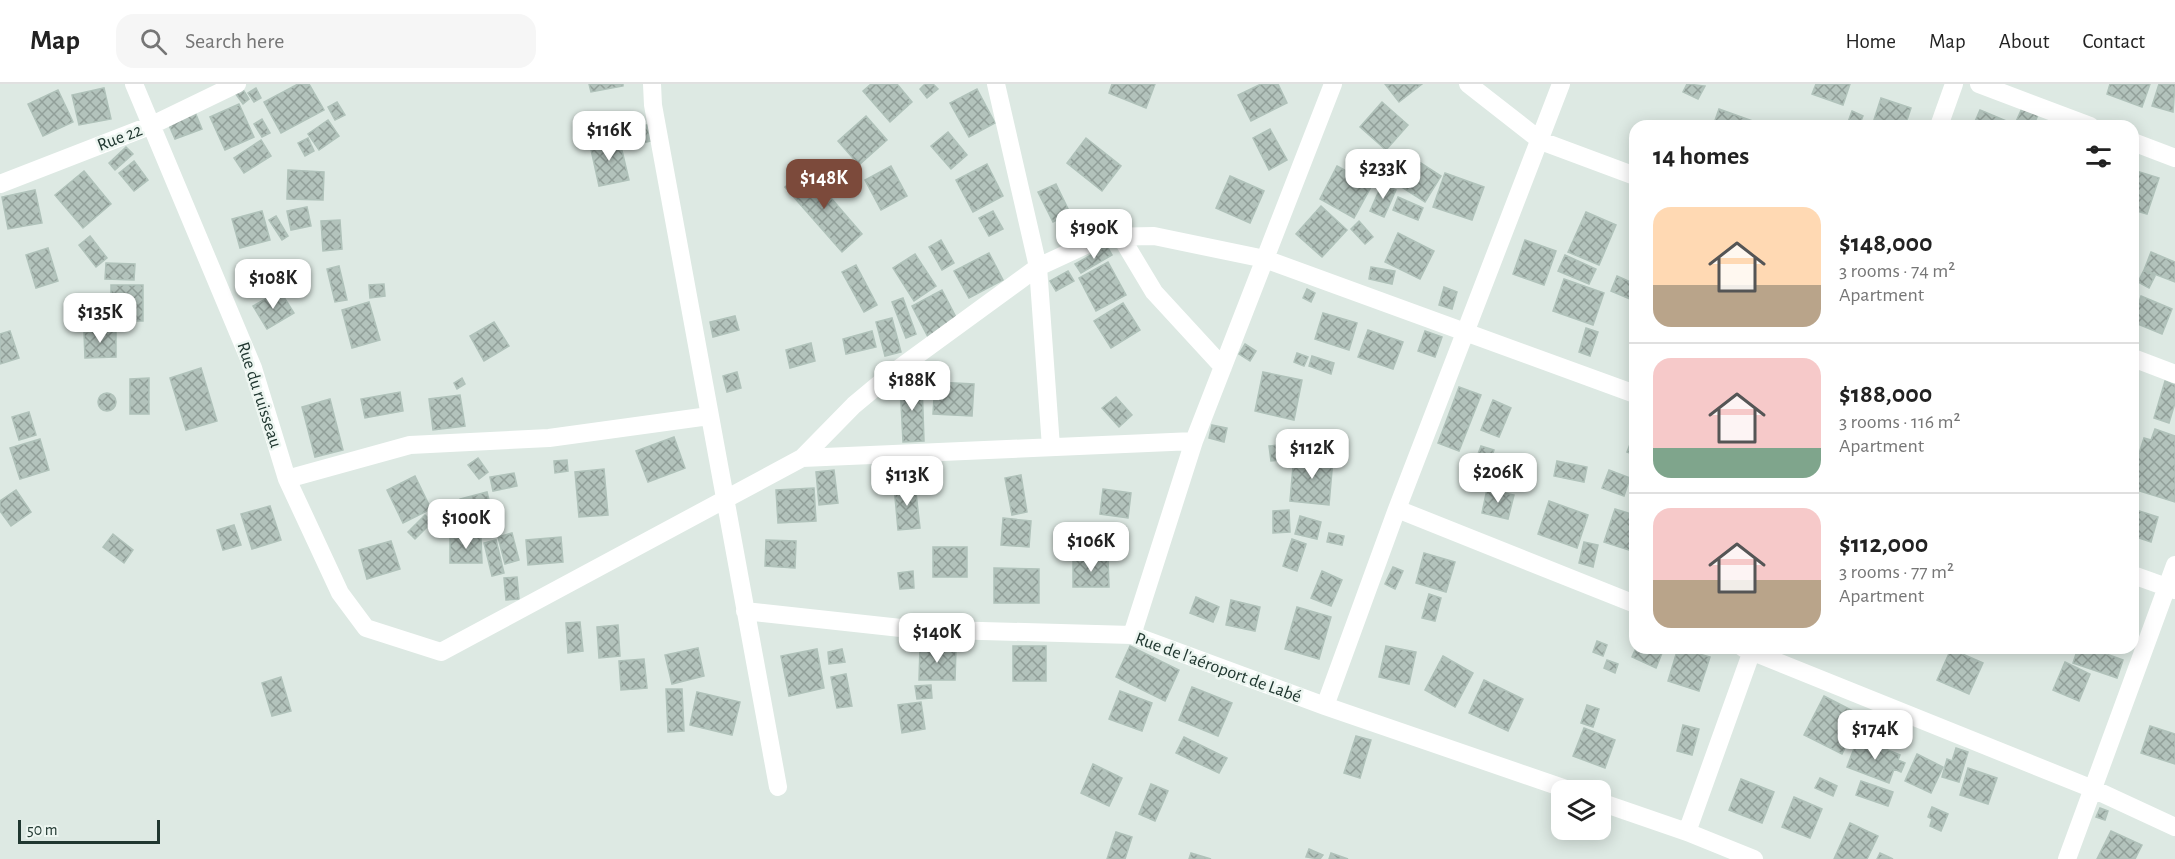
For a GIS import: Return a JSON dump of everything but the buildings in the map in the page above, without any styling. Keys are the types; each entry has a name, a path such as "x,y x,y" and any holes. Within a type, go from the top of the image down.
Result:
{"street":[{"name":"Rue du ruisseau","path":"134,84 253,368 286,479 340,593 366,628 441,652 725,500"},
{"name":"Rue 22","path":"0,184 152,125 237,84"},
{"path":"652,84 653,105 778,788"},
{"path":"996,84 1038,267 1051,447"},
{"path":"1132,635 1194,441 1333,84"},
{"path":"1468,84 1541,141 1629,174"},
{"path":"1325,706 1397,509 1541,141 1561,84"},
{"path":"1941,120 1954,84"},
{"path":"1979,84 2074,120"},
{"path":"2139,144 2175,158"},
{"path":"725,500 802,458 854,405 890,375 1038,267 1103,237 1154,237 1265,259 1629,392"},
{"path":"1121,237 1154,292 1223,367"},
{"path":"2139,360 2175,374"},
{"path":"286,479 410,445 549,438 710,416"},
{"path":"802,458 1194,441"},
{"path":"1397,509 1629,602"},
{"path":"2067,859 2171,588 2175,565"},
{"path":"2139,577 2171,588"},
{"name":"Rue de l'aéroport de Labé","path":"745,611 910,629 1132,635 1325,706 1551,784"},
{"path":"1687,832 1747,654"},
{"path":"1761,654 2093,789 2175,827"},
{"path":"1611,806 1687,832 1754,859"}]}
